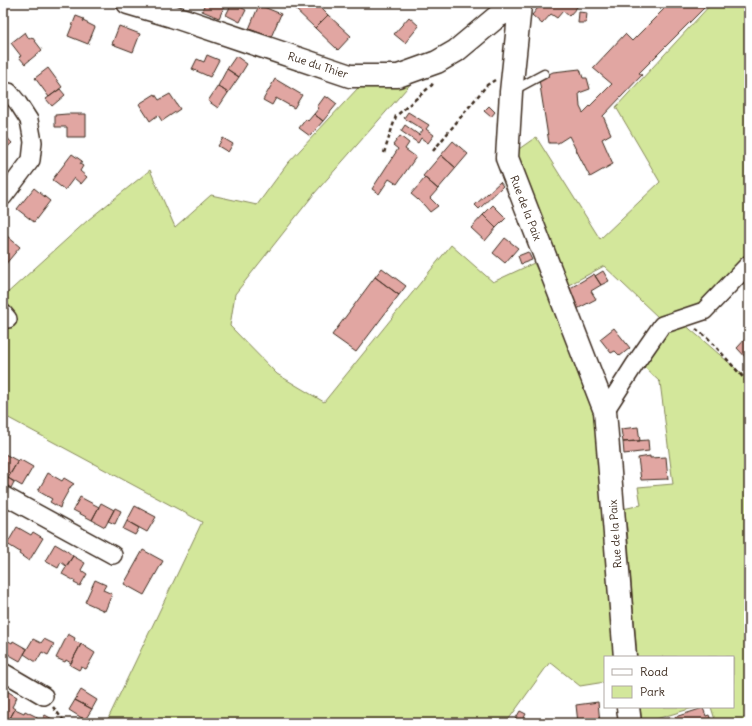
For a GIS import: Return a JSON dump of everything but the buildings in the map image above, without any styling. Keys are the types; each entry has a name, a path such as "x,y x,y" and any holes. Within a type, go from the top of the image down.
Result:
{"street":[{"name":"Rue du Thier","path":"128,3 172,16 350,76 398,76 437,62 456,51 498,16 524,4"},
{"name":"Rue de la Paix","path":"524,4 511,92 507,158 605,411 625,656"},
{"path":"3,197 31,160 34,142 29,120 9,92"},
{"path":"605,411 662,325 704,311 749,264"},
{"path":"3,494 113,555"},
{"path":"3,672 44,696"},
{"path":"628,708 630,723"}],"lane":[{"path":"511,92 544,74"}],"path":[{"path":"384,153 396,116 432,85 437,62"},
{"path":"433,152 486,85 514,68"},
{"path":"682,319 708,338 749,384"},
{"path":"44,696 67,723"}],"green space":[{"path":"712,3 749,3 749,255 718,288 693,309 659,318 604,266 565,287 516,151 536,137 600,239 660,182 616,107"},
{"path":"414,80 314,194 235,294 230,326 277,374 324,402 451,245 493,282 534,263 579,355 597,421 619,656 604,656 604,682 580,686 550,662 506,723 106,723 202,522 3,415 3,323 14,314 3,297 88,220 150,170 175,227 211,195 257,205 288,163 358,88"},
{"path":"683,323 749,380 749,723 716,723 711,708 734,708 734,656 637,656 627,528 623,509 641,505 638,487 673,484 660,382 644,367 672,326"},
{"path":"640,708 693,708 642,723"}]}
